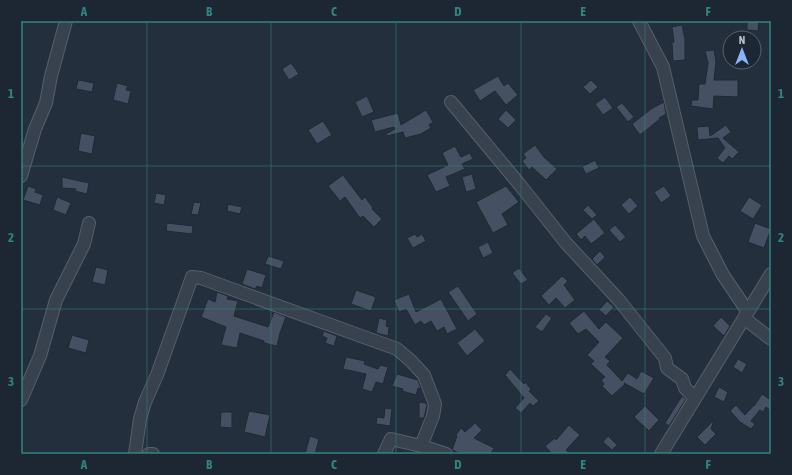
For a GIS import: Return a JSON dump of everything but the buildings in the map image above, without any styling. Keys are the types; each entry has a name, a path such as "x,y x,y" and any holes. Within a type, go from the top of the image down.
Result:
{"street":[{"path":"21,176 35,129 46,103 51,76 66,21"},
{"path":"639,21 663,67 703,236 746,315 771,339"},
{"path":"451,102 566,243 618,299 665,358 667,368 682,379 685,388 695,398"},
{"path":"21,400 40,356 56,300 84,244 89,223"},
{"path":"661,454 771,274"},
{"path":"135,454 140,419 145,402 157,375 192,277 201,278 397,349 424,375 435,404 433,416 421,446"},
{"path":"384,454 391,439 446,454"}]}
